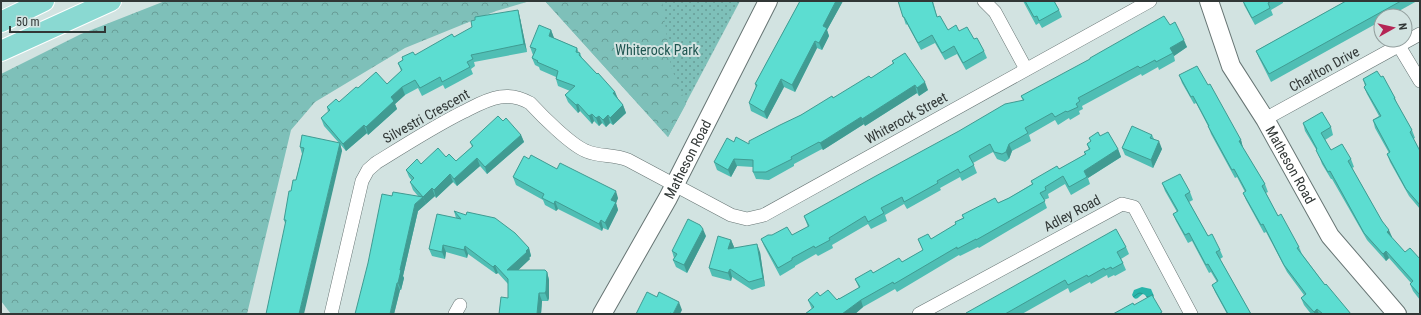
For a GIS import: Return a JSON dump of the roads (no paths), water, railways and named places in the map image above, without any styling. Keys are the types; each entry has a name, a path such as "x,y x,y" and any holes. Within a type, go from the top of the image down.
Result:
{"main road":[{"path":"1,22 44,1"},
{"path":"1,51 111,1"}],"street":[{"name":"Matheson Road","path":"602,314 666,202 673,185 768,1"},
{"path":"984,1 995,12 1026,69"},
{"name":"Whiterock Street","path":"673,185 731,215 747,219 764,215 1150,1"},
{"name":"Matheson Road","path":"1209,1 1231,66 1265,119 1330,236 1397,314"},
{"name":"Charlton Drive","path":"1265,119 1395,48"},
{"path":"1400,48 1420,81"},
{"name":"Silvestri Crescent","path":"331,314 362,181 368,170 376,163 438,124 485,101 512,96 524,99 576,146 586,151 598,154 621,157 673,185"},
{"name":"Adley Road","path":"919,314 1122,204 1134,207 1191,314"}],"water":[{"path":"1142,287 1151,289 1154,296 1152,299 1148,299 1143,294 1136,299 1133,297 1132,295 1134,290"}],"park label":[{"name":"Whiterock Park","path":"657,50"}]}
